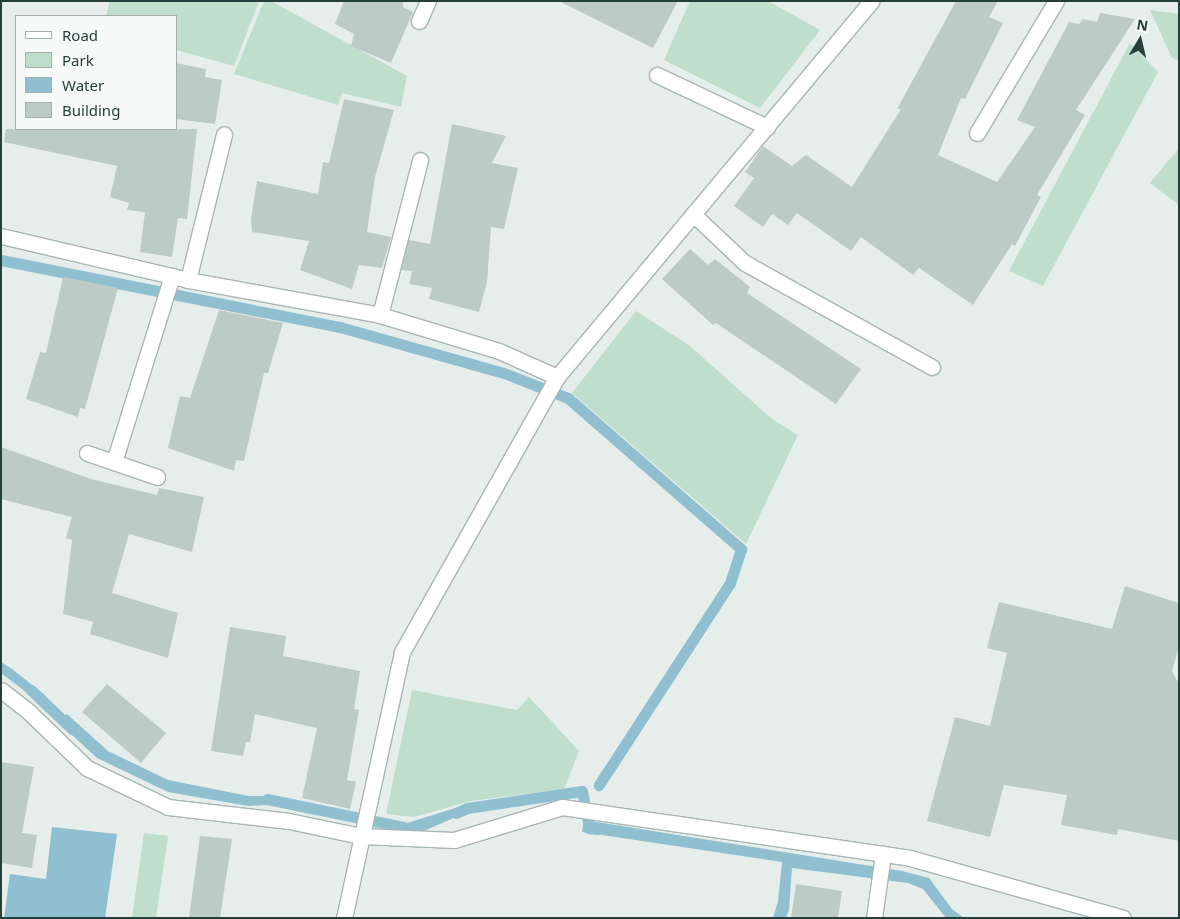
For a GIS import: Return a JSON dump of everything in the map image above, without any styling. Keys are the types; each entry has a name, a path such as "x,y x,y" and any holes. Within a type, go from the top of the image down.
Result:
{"street":[{"path":"419,21 428,1"},
{"path":"344,918 402,652 557,377 871,1"},
{"path":"977,133 1056,1"},
{"path":"657,75 767,127"},
{"path":"188,280 224,134"},
{"path":"380,315 420,160"},
{"path":"694,214 745,263 932,367"},
{"path":"1,236 188,280 380,315 499,351 557,377"},
{"path":"114,462 172,276"},
{"path":"87,453 157,477"},
{"path":"1,690 30,713 87,768 168,807 289,821 361,836 454,840 562,807 883,858 910,858 1123,918"},
{"path":"874,918 883,858"}],"green space":[{"path":"110,1 259,1 234,66 178,51 178,15 106,15"},
{"path":"264,1 271,1 407,76 401,107 342,93 338,105 234,74"},
{"path":"690,1 768,1 820,30 760,108 664,60"},
{"path":"1150,10 1179,14 1179,61 1172,58"},
{"path":"1130,43 1158,72 1043,286 1009,271"},
{"path":"1179,148 1179,205 1150,183"},
{"path":"636,311 690,346 772,419 798,435 746,544 572,393"},
{"path":"412,690 517,710 529,697 579,751 564,789 471,801 414,817 386,814"},
{"path":"144,833 168,836 156,918 132,918"}],"water":[{"path":"1,662 46,696 40,703 1,673"},
{"path":"67,714 108,751 168,780 249,796 280,796 282,804 248,806 168,792 97,758 59,723"},
{"path":"468,804 470,811 419,833 387,828 389,823 407,823"},
{"path":"584,820 902,871 929,878 952,909 964,918 946,918 923,889 908,883 792,868 789,910 786,918 773,918 778,901 782,862 582,832"},
{"path":"52,827 117,834 105,918 4,918 10,874 46,879"}],"building":[{"path":"344,1 403,1 403,7 413,12 391,63 351,46 354,34 335,24"},
{"path":"559,1 678,1 653,48"},
{"path":"956,1 998,1 989,17 1003,23 965,99 961,98 938,155 997,182 1035,127 1017,120 1069,22 1079,24 1083,19 1097,22 1100,13 1135,19 1076,110 1085,115 1037,195 1041,197 1015,246 1012,244 973,305 919,268 913,275 861,237 851,251 797,213 788,225 772,214 763,227 734,206 754,178 745,172 763,146 792,166 806,155 852,187 901,109 897,109"},
{"path":"178,63 206,69 205,77 222,80 215,124 178,119"},
{"path":"344,99 394,110 375,177 367,232 391,237 382,268 359,265 352,289 300,270 309,241 252,232 251,219 257,181 318,194 323,162 329,163"},
{"path":"452,124 506,136 492,163 518,168 504,229 491,227 487,282 479,312 429,299 432,288 409,284 412,271 401,270 409,240 430,244"},
{"path":"6,129 197,129 187,219 178,218 172,257 140,252 145,212 127,210 129,203 110,197 117,166 4,142"},
{"path":"690,249 708,265 715,259 750,287 747,293 861,369 836,404 716,323 713,325 662,279"},
{"path":"63,277 118,288 85,409 80,408 78,417 26,399 40,352 46,353"},
{"path":"219,310 283,323 268,373 264,373 244,461 236,460 234,471 168,448 180,396 190,398"},
{"path":"1,447 91,479 157,495 159,488 204,497 192,552 129,534 112,593 178,613 168,658 90,634 93,622 63,614 72,540 66,538 72,517 1,499"},
{"path":"1125,586 1179,603 1179,647 1172,671 1179,684 1179,841 1118,829 1117,835 1061,825 1067,795 1004,785 990,837 927,821 955,717 990,726 1007,653 987,648 999,602 1112,629"},
{"path":"230,627 286,636 283,656 360,671 354,709 359,710 347,780 356,782 350,809 302,798 317,728 255,714 250,742 246,742 243,756 211,751"},
{"path":"107,684 166,733 141,763 82,712"},
{"path":"1,762 34,767 22,833 37,835 32,868 1,863"},
{"path":"200,836 232,839 220,918 189,918"},
{"path":"796,884 842,891 838,918 791,918"}],"waterway":[{"path":"1,260 340,327 504,373 568,398 741,549 730,583 599,785"},
{"path":"31,690 72,729"},
{"path":"456,813 467,808 582,791 589,828 597,829"},
{"path":"267,799 403,827"}]}
